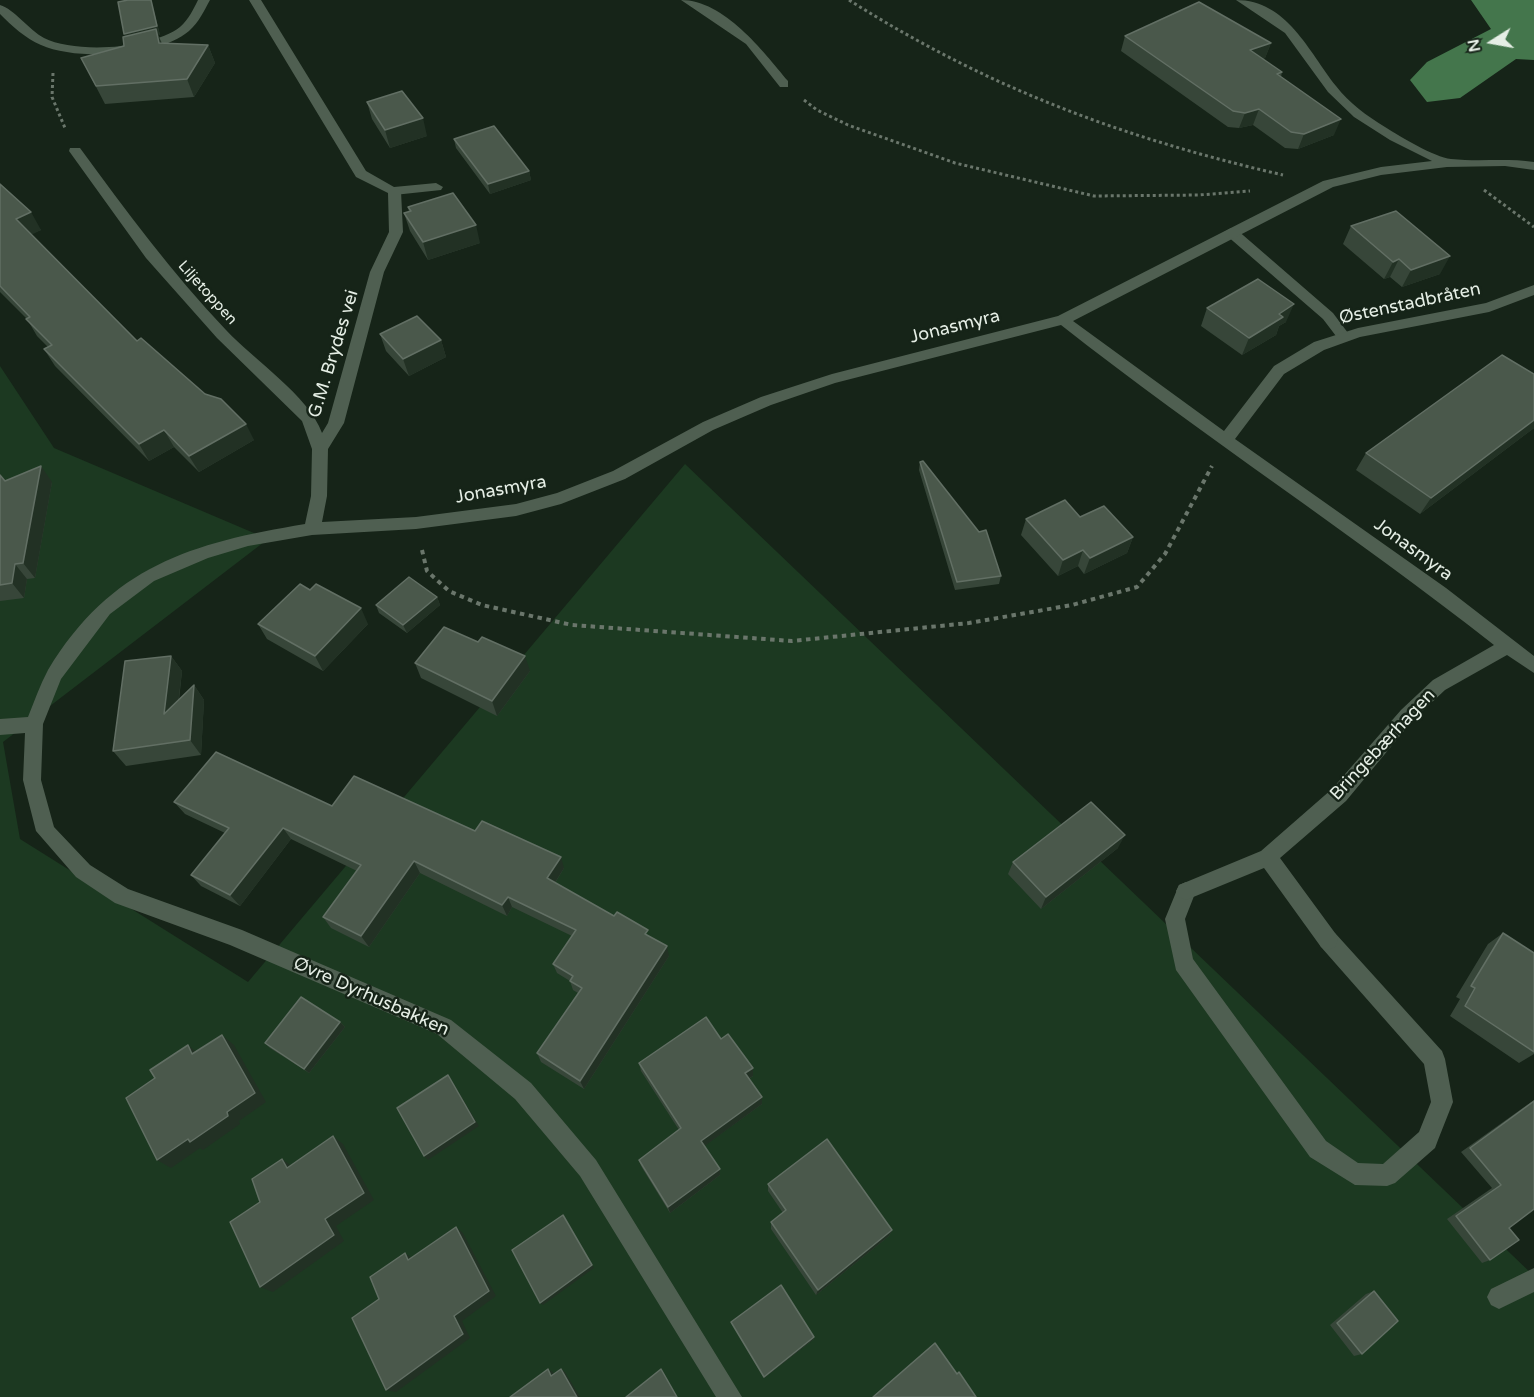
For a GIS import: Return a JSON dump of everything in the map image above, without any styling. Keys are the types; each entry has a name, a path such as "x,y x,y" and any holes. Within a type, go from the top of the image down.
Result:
{"street":[{"path":"0,9 18,25 55,46 110,50 141,48 177,35 204,0"},
{"path":"255,0 361,174 394,191 436,187"},
{"path":"687,0 717,17 750,42 784,84"},
{"path":"1242,0 1279,21 1295,37 1324,81 1346,105 1406,145 1447,163"},
{"name":"Liljetoppen","path":"75,151 151,255 222,335 309,418 320,449"},
{"name":"Jonasmyra","path":"34,724 54,676 79,639 104,609 148,576 203,553 248,540 312,529 416,523 516,510 561,498 618,475 708,426 766,401 832,379 1063,320 1328,184 1381,171 1447,163 1505,162 1534,166"},
{"name":"G.M. Brydes vei","path":"320,449 336,423 377,272 396,232 394,191"},
{"path":"1231,232 1328,316 1344,337"},
{"name":"Østenstadbråten","path":"1227,440 1279,370 1319,346 1344,337 1489,308 1534,290"},
{"name":"Jonasmyra","path":"1063,320 1138,378 1440,593 1534,666"},
{"path":"312,529 319,496 320,449"},
{"name":"Bringebærhagen","path":"1268,857 1328,940 1434,1059 1442,1102 1427,1140 1387,1175 1354,1174 1318,1149 1183,963 1175,919 1186,891 1268,857 1339,795 1407,715 1439,685 1507,646"},
{"path":"0,727 34,724"},
{"name":"Øvre Dyrhusbakken","path":"34,724 32,780 46,831 84,871 122,896 235,937 444,1027 523,1091 588,1168 730,1397"},
{"path":"1499,1297 1534,1280"}],"path":[{"path":"849,0 976,74 1088,121 1226,162 1328,184"},
{"path":"55,46 52,97 75,151"},
{"path":"784,84 817,110 848,125 955,163 1030,182 1094,196 1199,195 1258,190"},
{"path":"1447,163 1534,227"},
{"path":"416,523 427,571 449,591 482,605 572,625 792,641 969,623 1072,605 1137,587 1165,554 1227,440"}],"shaded area":[{"path":"1471,0 1534,0 1534,60 1516,59 1460,98 1427,102 1410,80 1427,62 1491,29"},
{"path":"0,366 54,448 268,539 3,742 20,839 248,982 685,464 1534,1276 1534,1397 0,1397"}],"building":[{"path":"151,0 157,26 124,34 118,2"},
{"path":"1199,2 1271,43 1250,50 1282,72 1277,74 1341,119 1304,134 1291,132 1259,109 1245,113 1233,111 1125,36"},
{"path":"156,29 159,43 208,45 187,79 96,86 81,58 124,46 123,37"},
{"path":"402,91 423,118 385,130 367,102"},
{"path":"494,126 529,171 488,184 454,139"},
{"path":"0,184 31,212 16,219 137,341 141,338 205,394 221,399 246,424 189,456 164,430 139,444 44,349 52,345 26,319 30,317 0,286"},
{"path":"453,193 476,225 423,242 404,213 411,211 408,207"},
{"path":"1396,211 1450,256 1411,270 1399,259 1393,262 1351,226"},
{"path":"1258,279 1294,304 1279,314 1283,317 1249,338 1207,308"},
{"path":"417,316 441,340 403,359 380,334"},
{"path":"1502,355 1534,374 1534,420 1431,498 1366,453"},
{"path":"923,461 979,532 986,530 1001,576 957,582 920,462"},
{"path":"41,466 23,563 15,564 12,583 0,585 0,475 5,481"},
{"path":"1065,500 1080,517 1104,506 1133,537 1090,558 1083,550 1063,560 1026,519"},
{"path":"409,577 437,597 403,625 376,605"},
{"path":"300,584 310,590 316,584 361,608 315,656 258,624"},
{"path":"444,627 478,642 482,637 525,656 492,701 415,663"},
{"path":"171,656 164,714 194,685 190,740 113,751 125,661"},
{"path":"216,752 332,806 354,776 475,831 482,821 561,857 547,878 614,916 617,912 648,930 645,934 667,946 580,1081 537,1053 582,988 570,981 573,976 553,964 576,930 508,897 502,905 414,861 361,936 323,917 361,865 283,828 230,895 191,875 229,828 174,802"},
{"path":"1091,802 1125,835 1046,897 1013,862"},
{"path":"1503,933 1534,953 1534,1052 1465,1006 1475,988 1471,986"},
{"path":"301,997 340,1022 304,1069 265,1043"},
{"path":"706,1017 721,1039 728,1034 753,1068 745,1073 762,1097 701,1141 720,1169 668,1207 639,1160 681,1128 639,1063"},
{"path":"222,1035 255,1093 227,1112 228,1116 190,1142 188,1139 157,1160 126,1098 155,1078 150,1070 188,1045 192,1054"},
{"path":"448,1075 475,1122 424,1156 397,1108"},
{"path":"1534,1101 1534,1209 1509,1228 1519,1240 1490,1260 1456,1216 1501,1185 1470,1148"},
{"path":"333,1136 364,1193 325,1219 334,1235 260,1287 230,1222 260,1202 252,1179 282,1159 287,1168"},
{"path":"827,1139 892,1230 818,1290 771,1222 786,1210 768,1184"},
{"path":"563,1215 592,1265 540,1303 512,1250"},
{"path":"456,1227 489,1291 454,1316 463,1334 386,1390 352,1318 379,1299 370,1277 405,1253 408,1260"},
{"path":"781,1285 814,1337 764,1377 731,1322"},
{"path":"1374,1291 1398,1321 1362,1354 1337,1323"},
{"path":"935,1343 976,1397 873,1397"},
{"path":"548,1369 551,1376 561,1369 577,1397 510,1397"},
{"path":"661,1369 677,1397 626,1397"}]}
